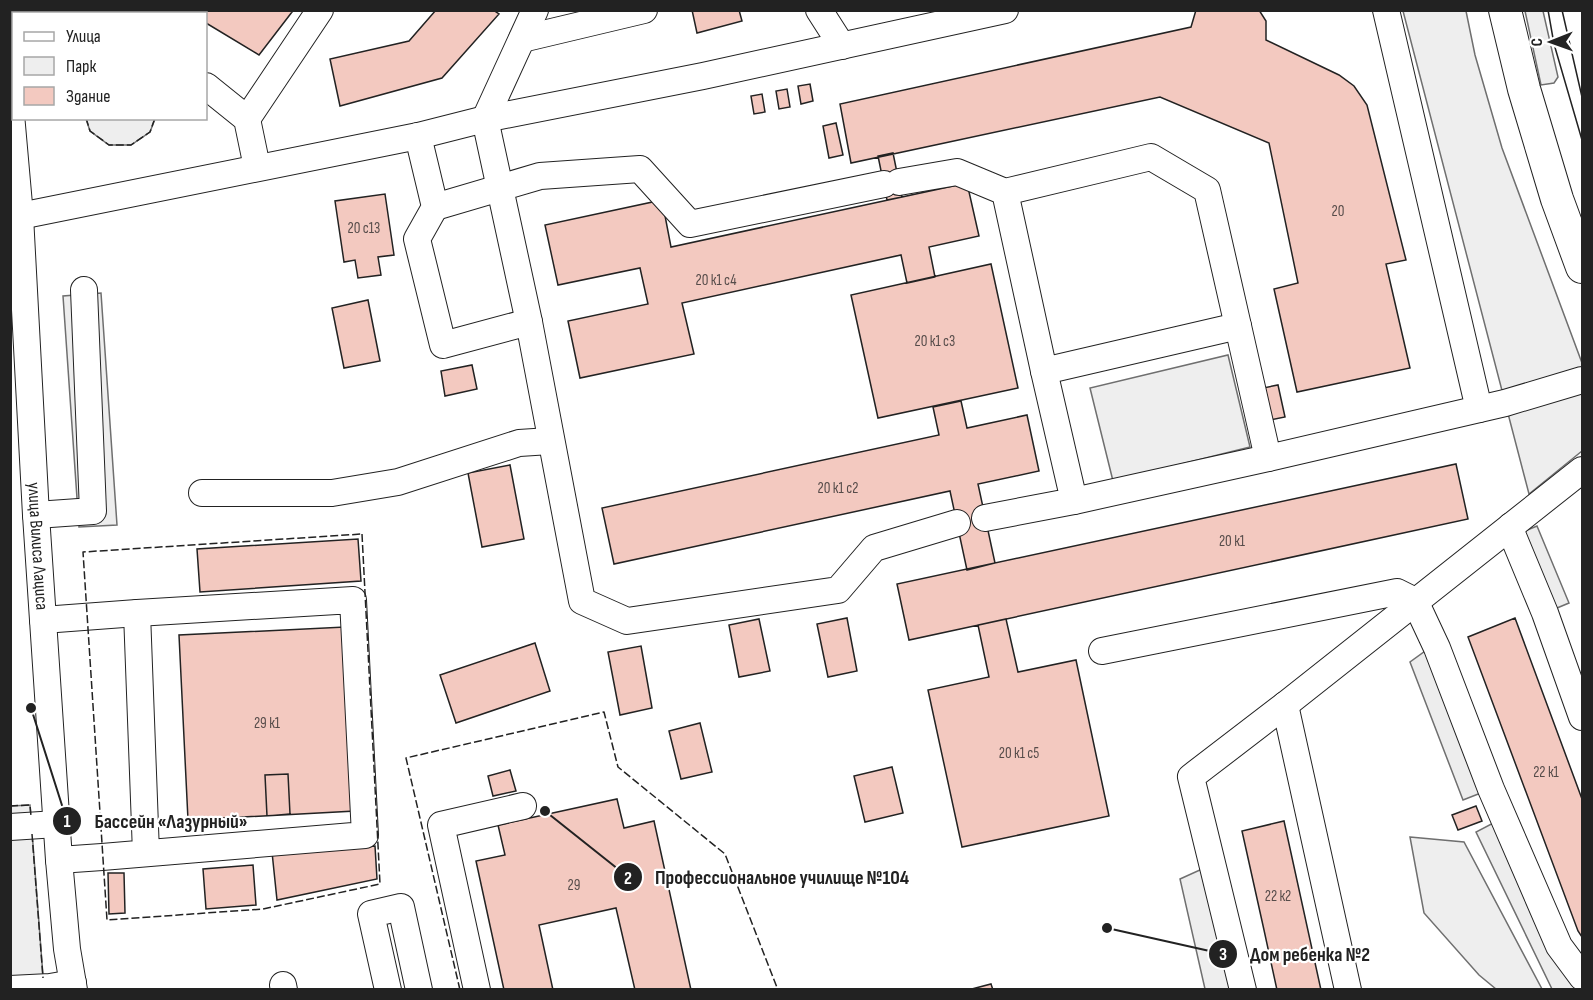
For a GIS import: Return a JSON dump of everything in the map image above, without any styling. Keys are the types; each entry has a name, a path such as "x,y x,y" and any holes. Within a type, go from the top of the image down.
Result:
{"main road":[{"path":"1505,10 1530,111 1557,199 1582,267"}],"street":[{"path":"247,119 320,10"},
{"path":"535,10 485,119 529,322 582,601 627,621 838,590 874,548 957,524"},
{"path":"522,39 644,10"},
{"path":"819,10 842,46"},
{"path":"20,216 418,136 485,119 1005,10"},
{"path":"1386,10 1479,409"},
{"path":"207,87 247,119 257,167"},
{"name":"улица Вилиса Лациса","path":"10,103 20,216 36,514 59,860 67,949 74,986"},
{"path":"418,136 435,207 417,239 443,345 529,322"},
{"path":"435,207 540,176 640,169 690,224 891,183 957,172 1005,192 1151,157 1207,190 1268,458"},
{"path":"1005,192 1074,501"},
{"path":"36,514 93,511 84,290"},
{"path":"1044,370 1239,326"},
{"path":"985,518 1074,501 1268,458 1505,403 1582,381"},
{"path":"202,493 332,493 398,482 519,443 550,441"},
{"path":"1243,990 1191,777 1286,705 1582,470"},
{"path":"1511,526 1512,536 1545,613 1582,717"},
{"path":"1102,651 1397,592 1415,601 1437,648 1491,789 1559,946 1582,976"},
{"path":"43,620 353,600 365,835 59,860"},
{"path":"137,613 146,853"},
{"path":"1286,705 1348,990"},
{"path":"477,990 441,825 523,806"},
{"path":"10,827 57,824"},
{"path":"388,990 371,914 401,907 419,990"},
{"path":"10,989 74,986"}],"green space":[{"path":"1403,11 1466,11 1475,55 1502,148 1582,363 1582,451 1529,494"},
{"path":"1525,11 1543,11 1558,77 1554,83 1541,85"},
{"path":"87,120 155,120 150,132 131,145 109,145 90,131"},
{"path":"1228,355 1250,447 1113,481 1090,388"},
{"path":"30,805 44,989 11,990 11,806"},
{"path":"1410,837 1464,842 1542,989 1496,989 1479,975 1424,913"},
{"path":"1213,864 1243,989 1205,989 1180,879"}],"shaded area":[{"path":"101,293 117,525 79,527 63,296"},
{"path":"1537,526 1569,603 1545,613 1513,536"},
{"path":"1435,644 1491,789 1463,800 1410,662"},
{"path":"1499,820 1582,989 1552,989 1476,832"}],"building":[{"path":"184,10 290,10 292,12 259,55 207,24 207,12"},
{"path":"436,10 493,10 499,14 442,78 340,106 330,59 409,41"},
{"path":"692,10 739,10 742,21 697,33"},
{"path":"1196,10 1259,10 1266,21 1266,40 1339,75 1354,86 1367,105 1406,260 1386,264 1410,368 1297,392 1274,289 1298,283 1269,143 1160,97 851,163 840,104 1191,27"},
{"path":"810,84 813,101 801,104 798,86"},
{"path":"787,89 790,107 779,109 776,91"},
{"path":"762,94 765,112 754,114 751,96"},
{"path":"836,123 843,155 829,158 823,126"},
{"path":"893,153 902,197 887,200 878,156"},
{"path":"967,183 979,236 929,247 935,277 907,283 901,255 682,303 694,354 580,378 568,321 648,304 640,268 558,285 545,225 662,200 671,247"},
{"path":"385,194 394,255 378,257 381,275 358,278 355,260 344,262 335,201"},
{"path":"991,264 1018,388 878,418 851,295"},
{"path":"368,300 380,361 344,368 332,308"},
{"path":"472,365 477,389 445,396 441,371"},
{"path":"1278,385 1285,417 1270,420 1263,388"},
{"path":"961,401 967,428 1027,415 1039,471 978,484 995,563 967,570 950,491 614,564 602,508 939,435 933,407"},
{"path":"1456,464 1468,519 909,640 897,584"},
{"path":"510,465 524,539 482,547 468,473"},
{"path":"358,539 361,581 200,592 197,549"},
{"path":"847,618 857,671 828,677 817,624"},
{"path":"1515,618 1582,799 1582,937 1468,637"},
{"path":"759,619 770,671 739,677 729,625"},
{"path":"1006,619 1018,672 1076,660 1109,816 962,847 928,690 989,677 978,625"},
{"path":"345,627 355,811 188,820 179,635"},
{"path":"535,643 550,691 456,723 440,675"},
{"path":"641,646 652,708 620,715 608,652"},
{"path":"700,723 712,772 681,779 669,731"},
{"path":"892,767 903,813 865,822 854,776"},
{"path":"510,770 516,791 493,796 488,776"},
{"path":"288,774 290,814 267,816 265,775"},
{"path":"617,799 624,828 654,821 691,990 635,990 616,908 539,925 553,990 504,990 476,861 505,855 498,825"},
{"path":"1476,806 1482,821 1458,830 1452,815"},
{"path":"1284,821 1321,990 1277,990 1242,831"},
{"path":"375,846 377,879 277,900 272,852"},
{"path":"253,865 256,905 206,909 203,869"},
{"path":"108,873 124,873 125,913 109,914"},
{"path":"991,984 993,990 968,990"}],"tram line":[{"path":"1548,10 1554,44 1582,140"},
{"path":"1562,10 1582,97"}],"fence":[{"path":"87,120 90,131 109,145 131,145 150,132 154,120"},
{"path":"362,534 380,884 263,909 107,920 83,552 362,534"},
{"path":"460,990 406,758 604,712 618,767 725,854 778,990"},
{"path":"10,806 30,805 31,816"},
{"path":"32,834 43,978"}],"place":[{"name":"Бассейн «Лазурный»","path":"31,708"},
{"name":"Профессиональное училище №104","path":"545,811"},
{"name":"Дом ребенка №2","path":"1107,928"}]}
